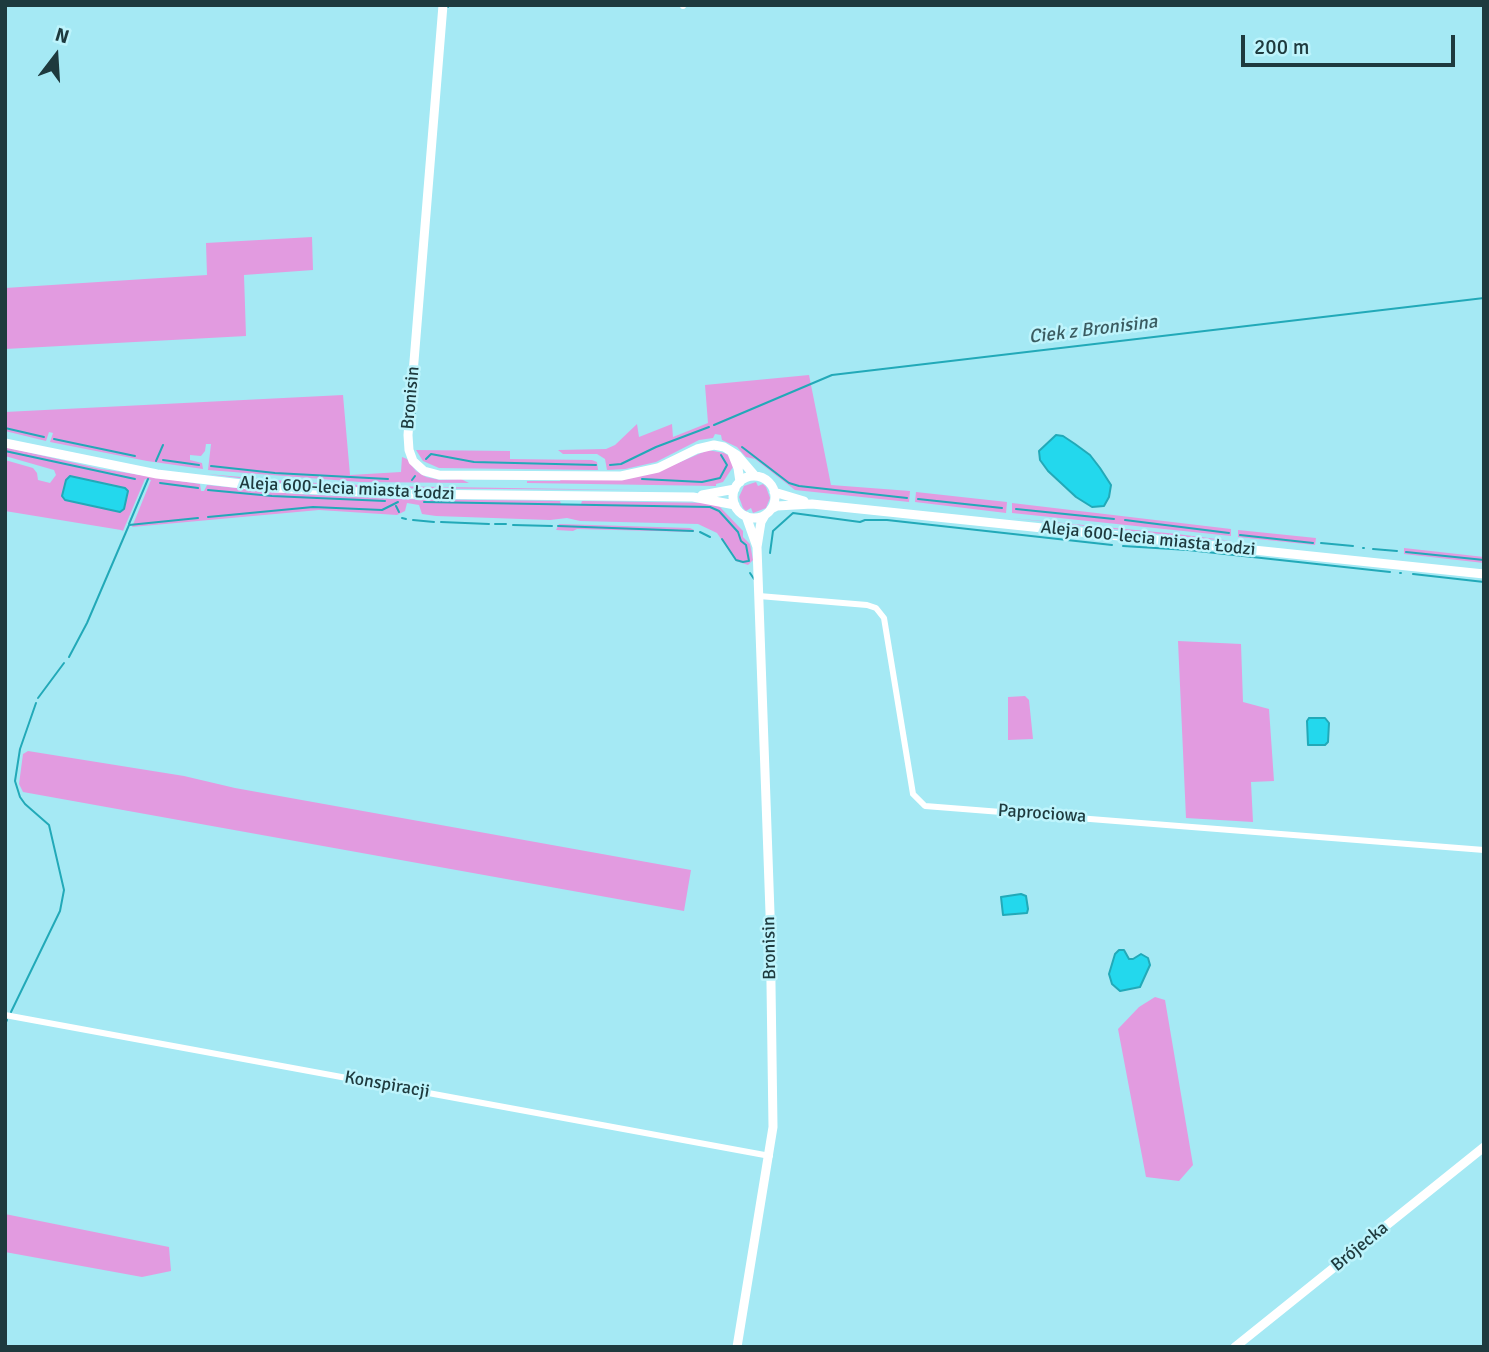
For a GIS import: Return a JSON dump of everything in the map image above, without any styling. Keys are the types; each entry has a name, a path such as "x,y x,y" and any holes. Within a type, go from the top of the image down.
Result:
{"street":[{"name":"Bronisin","path":"443,5 408,435 413,461 424,471 439,475 615,476 658,468 706,446 720,446 731,452"},
{"name":"Aleja 600-lecia miasta Łodzi","path":"5,443 157,474 276,488 393,494 694,497 735,505"},
{"path":"731,452 740,458 755,476 765,479 774,492 774,504 768,512 757,517 746,516 735,505 738,468 731,452"},
{"path":"737,485 755,476"},
{"name":"Aleja 600-lecia miasta Łodzi","path":"694,497 737,485"},
{"name":"Aleja 600-lecia miasta Łodzi","path":"774,492 812,503 1484,574"},
{"name":"Aleja 600-lecia miasta Łodzi","path":"768,512 777,506 812,503"},
{"name":"Bronisin","path":"737,1347 773,1128 770,913 757,547 761,522 768,512"},
{"name":"Bronisin","path":"746,516 757,547"},
{"name":"Paprociowa","path":"759,596 867,605 876,608 884,618 913,794 925,806 1484,850"},
{"name":"Konspiracji","path":"5,1015 770,1156"},
{"name":"Brójecka","path":"1235,1347 1484,1147"}],"shaded area":[{"path":"312,237 313,270 244,275 246,336 5,349 5,288 207,275 206,243"},
{"path":"809,375 831,485 910,491 909,502 795,490 755,459 746,457 737,447 722,440 721,435 715,434 713,438 699,440 656,462 625,469 607,470 605,459 597,454 563,454 558,450 606,449 615,445 637,424 639,437 672,424 673,437 708,423 705,385"},
{"path":"343,395 350,475 401,472 402,457 426,477 440,480 461,479 469,483 360,482 208,470 211,444 206,444 201,456 190,455 190,460 202,463 203,469 50,442 53,433 49,432 46,441 5,431 5,412"},
{"path":"5,447 101,469 200,484 201,491 204,491 207,485 295,494 394,499 560,501 561,504 581,504 582,501 711,503 719,506 743,531 743,537 750,544 753,560 748,565 736,561 717,533 698,524 436,516 422,514 419,505 407,503 405,511 397,515 319,510 132,527 151,480 145,479 123,531 5,511 5,460 33,468 38,480 50,483 56,475 54,470 5,456"},
{"path":"416,450 510,451 510,459 592,460 597,462 598,470 439,468 423,461"},
{"path":"708,450 731,457 733,467 723,482 716,486 527,483 561,479 630,478 657,472"},
{"path":"207,474 381,486 637,490 361,488 279,483"},
{"path":"756,482 758,486 763,484 766,487 770,498 766,508 753,513 751,508 746,511 743,508 739,497 744,486"},
{"path":"916,492 1007,502 1006,513 915,502"},
{"path":"1012,503 1231,529 1231,536 1012,513"},
{"path":"1011,518 1177,534 1232,541 1206,539"},
{"path":"559,524 690,528 694,532 556,530"},
{"path":"1238,530 1316,538 1315,545 1238,537"},
{"path":"1404,548 1484,557 1484,563 1404,554"},
{"path":"1178,641 1241,644 1243,702 1269,709 1274,781 1251,782 1253,822 1186,818"},
{"path":"1025,696 1029,700 1033,739 1008,740 1008,697"},
{"path":"28,751 184,776 235,788 691,870 684,911 23,792 19,784 23,754"},
{"path":"1155,997 1165,1000 1193,1165 1179,1181 1146,1177 1118,1029 1139,1007"},
{"path":"5,1214 169,1247 171,1271 142,1277 5,1252"}],"water":[{"path":"1056,435 1063,436 1090,455 1100,468 1111,485 1104,506 1092,507 1076,497 1040,460 1039,451"},
{"path":"70,476 125,488 128,491 124,509 120,512 65,500 62,496 66,480"},
{"path":"1309,718 1325,718 1329,723 1328,742 1325,745 1308,745"},
{"path":"1021,894 1026,896 1027,913 1003,915 1001,897"},
{"path":"1124,950 1129,959 1141,954 1148,958 1150,965 1140,987 1120,991 1112,984 1109,974 1115,954"}],"waterway":[{"name":"Ciek z Bronisina","path":"714,425 832,375 1484,298"},
{"path":"417,383 418,369"},
{"path":"414,417 416,401"},
{"name":"Ciek z Bronisina","path":"610,465 621,464 656,447 709,427"},
{"path":"5,428 44,437"},
{"path":"54,439 135,456"},
{"path":"156,461 163,445"},
{"path":"742,447 789,483 907,498"},
{"path":"5,451 135,479"},
{"name":"Ciek z Bronisina","path":"426,459 431,454 474,462 596,465"},
{"path":"642,479 702,482 720,478 727,465 721,455"},
{"path":"163,460 199,465"},
{"path":"211,466 275,473 388,479"},
{"name":"Ciek z Bronisina","path":"412,480 415,476"},
{"path":"129,524 148,479"},
{"path":"160,483 198,488"},
{"path":"208,490 385,501"},
{"path":"918,499 1002,508"},
{"name":"Ciek z Bronisina","path":"208,517 313,507 382,510 398,502"},
{"path":"424,502 710,507 719,511 738,532 741,541 746,545 749,561"},
{"path":"396,506 399,512"},
{"path":"1016,509 1114,519"},
{"path":"770,553 773,531 793,513 860,522 887,520 1112,545"},
{"name":"Ciek z Bronisina","path":"69,657 87,623 129,525 198,518"},
{"path":"402,518 406,519"},
{"path":"413,520 434,522"},
{"path":"1125,520 1229,533"},
{"path":"441,522 489,524"},
{"path":"495,524 506,524"},
{"path":"513,525 552,526"},
{"path":"558,526 693,531"},
{"path":"700,532 710,537"},
{"path":"1240,535 1313,543"},
{"path":"722,539 736,560 748,561"},
{"path":"1321,543 1353,546"},
{"path":"1123,546 1188,550 1390,572"},
{"path":"1373,549 1397,551"},
{"path":"1406,552 1484,560"},
{"path":"750,573 754,579"},
{"path":"1413,574 1484,582"},
{"name":"Ciek z Bronisina","path":"38,698 64,663"},
{"name":"Ciek z Bronisina","path":"11,1012 60,911 64,890 49,825 25,804 15,781 20,749 36,703"},
{"name":"Ciek z Bronisina","path":"5,1024 7,1020"}]}
